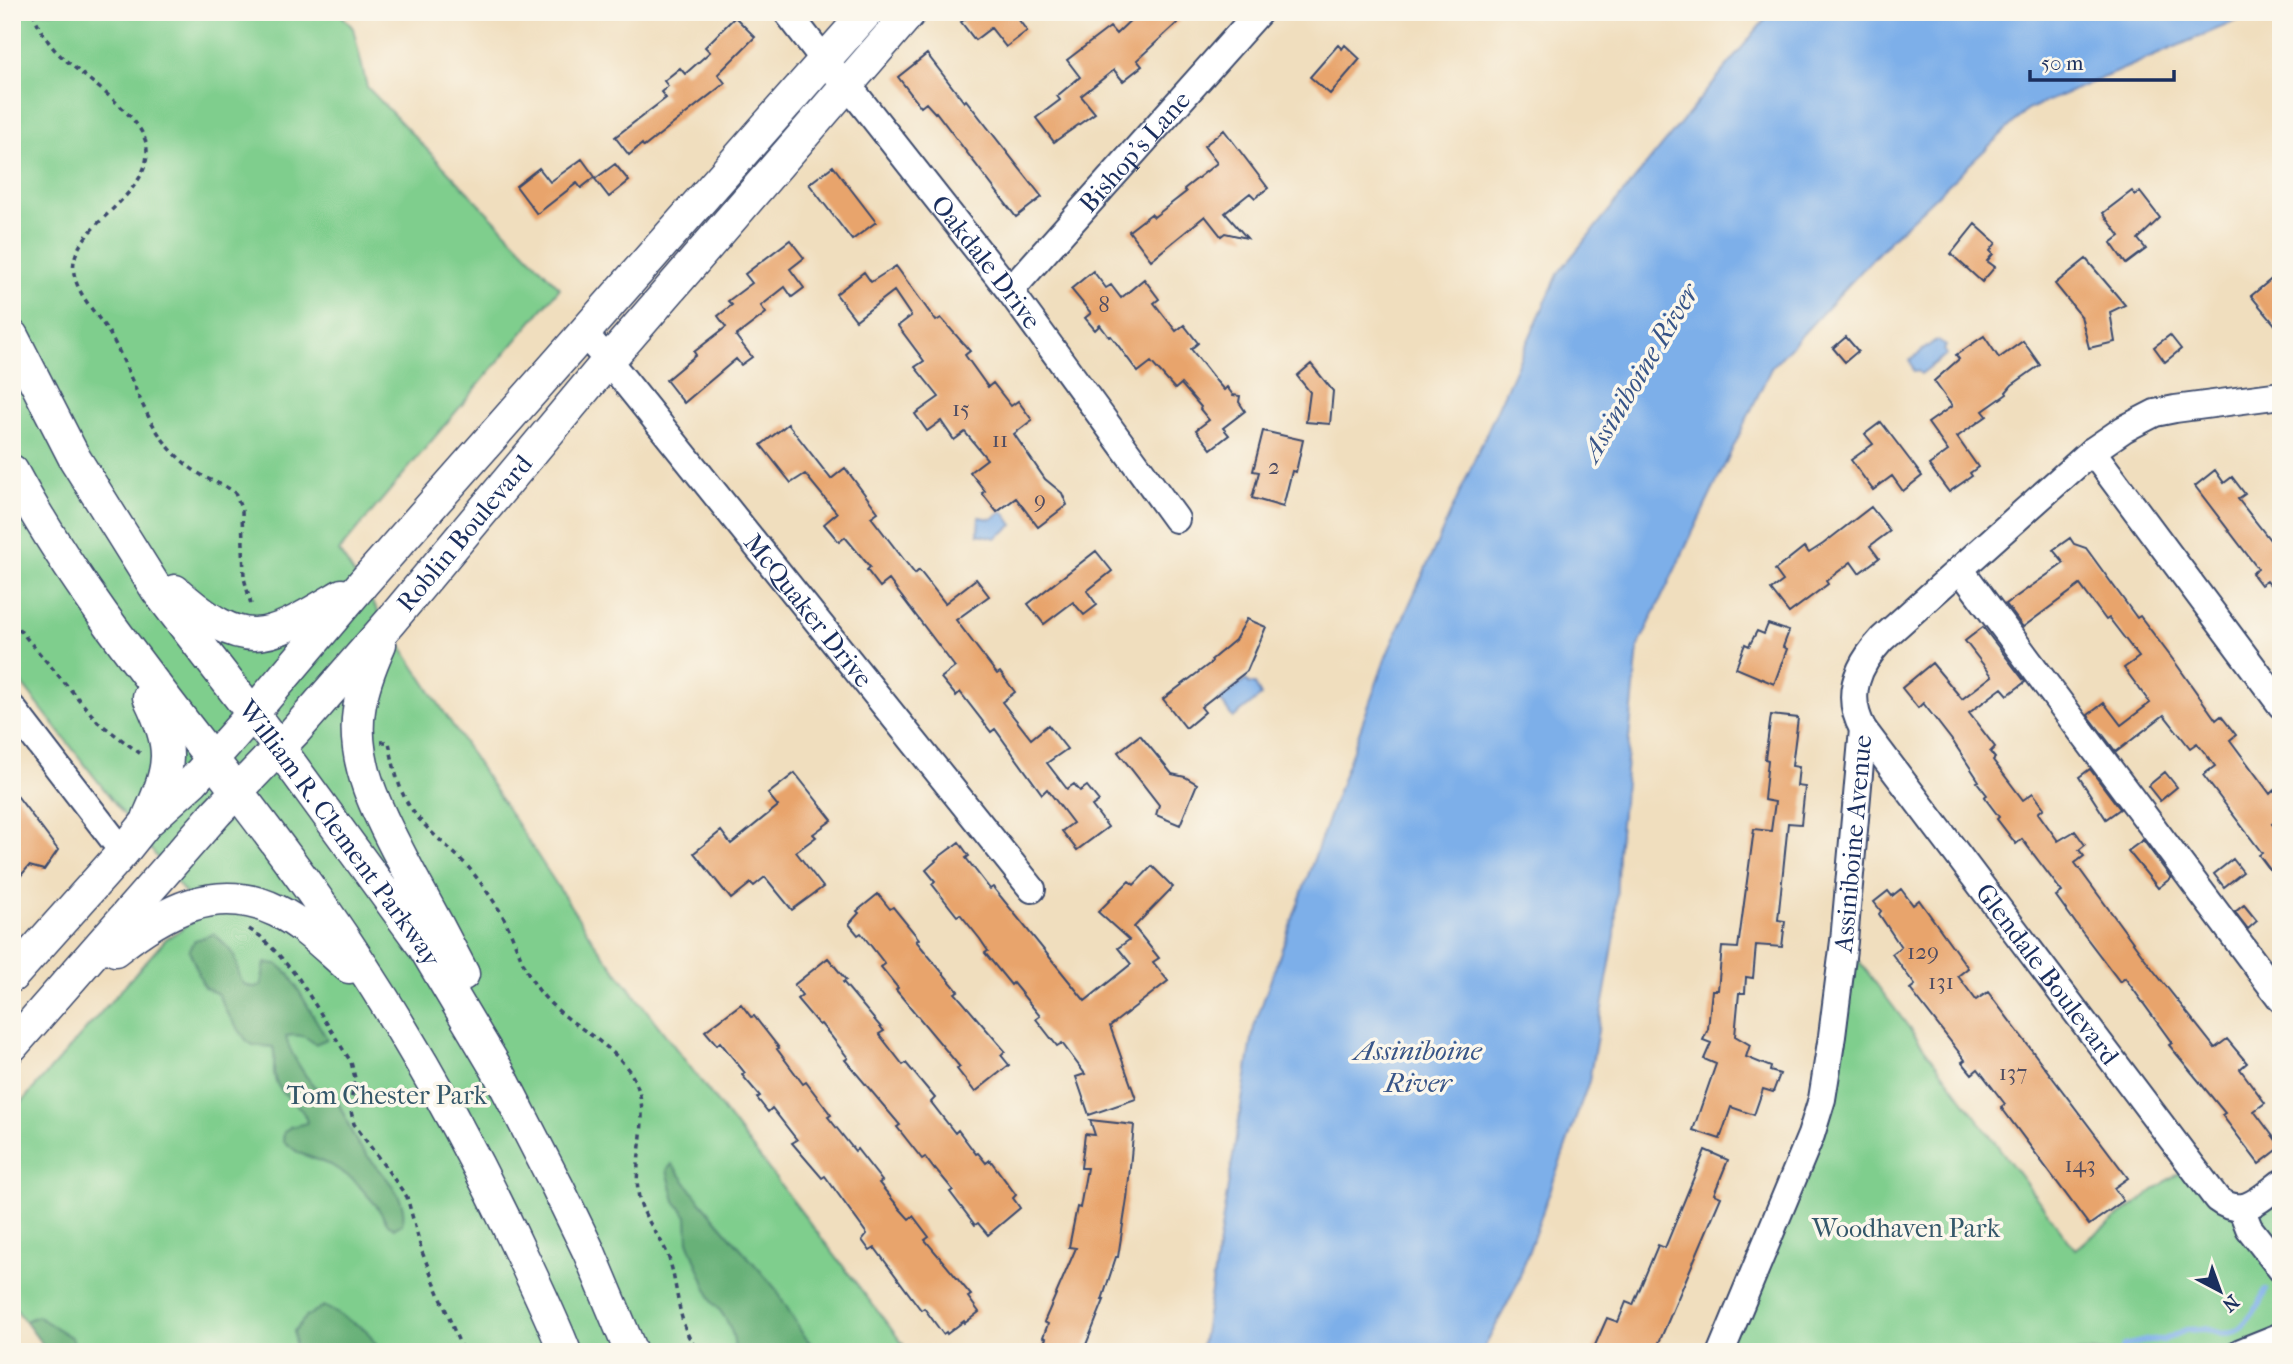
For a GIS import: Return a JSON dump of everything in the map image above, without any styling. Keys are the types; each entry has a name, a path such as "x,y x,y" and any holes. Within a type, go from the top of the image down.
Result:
{"main road":[{"name":"Roblin Boulevard","path":"12,976 147,822 193,781 364,582 867,12"},
{"name":"Roblin Boulevard","path":"12,1046 217,812 279,748 390,622 608,361 909,12"},
{"name":"William R. Clement Parkway","path":"12,336 75,460 157,590 253,713 417,937 490,1058 558,1188 589,1252 631,1352"},
{"path":"12,471 59,550 125,648 319,902 383,996 481,1171 565,1352"},
{"path":"133,554 211,621 239,633 254,634 287,627 364,582"},
{"path":"390,622 364,687 358,712 368,786 388,832 478,1002 490,1058"},
{"path":"125,648 165,731 167,764 163,786 147,822"},
{"path":"59,995 156,919 201,901 230,898 253,902 277,911 299,924 383,996"}],"street":[{"name":"Oakdale Drive","path":"787,12 1010,292 1176,519"},
{"name":"Bishop's Lane","path":"1010,292 1259,12"},
{"name":"McQuaker Drive","path":"584,333 1032,889"},
{"name":"Assiniboine Avenue","path":"1721,1352 1811,1135 1822,1099 1844,941 1863,729 1856,713 1853,694 1855,682 1866,659 1882,639 2092,451 2131,424 2155,413 2175,409 2281,395"},
{"path":"2092,451 2281,705"},
{"path":"1960,569 2281,999"},
{"path":"12,708 123,852"},
{"name":"Glendale Boulevard","path":"1863,729 2217,1199 2231,1207 2241,1208"},
{"path":"2281,1183 2252,1205 2241,1208 2249,1228 2281,1269"},
{"path":"2241,1352 2281,1336"}],"path":[{"path":"33,12 39,28 55,50 136,122 143,132 147,146 146,160 140,173 120,203 80,245 75,255 75,278 81,292 118,348 142,405 161,438 192,468 235,493 242,511 244,578 251,602 254,634"},
{"path":"12,621 98,722 156,765 167,764"},
{"path":"360,742 389,742 393,763 408,805 430,831 470,869 492,900 504,920 524,969 540,992 629,1070 636,1083 642,1110 637,1158 638,1194 642,1208 666,1252 693,1352"},
{"path":"244,926 260,936 299,979 351,1062 355,1078 350,1107 354,1124 407,1197 422,1252 463,1352"},
{"path":"692,1344 700,1352"}],"green space":[{"name":"Tom Chester Park","path":"12,12 339,12 353,28 367,87 560,288 339,551 594,942 909,1352 48,1352 12,1304 12,1113 165,940 202,915 12,671"},
{"path":"214,934 233,954 242,982 246,985 261,986 265,963 277,964 289,974 327,1039 315,1044 301,1036 286,1036 290,1048 315,1087 335,1097 356,1141 396,1191 403,1213 402,1224 395,1228 388,1224 376,1205 354,1180 331,1165 299,1153 283,1141 284,1132 290,1127 307,1123 299,1107 278,1086 273,1047 253,1045 247,1041 227,1013 218,994 204,987 189,950 195,940"},
{"name":"Woodhaven Park","path":"1844,941 2075,1249 2169,1179 2200,1162 2241,1208 2281,1183 2281,1352 1721,1352 1811,1135"},
{"path":"672,1164 700,1201 776,1289 802,1333 818,1352 734,1352 732,1332 712,1302 688,1241 687,1216 675,1201 667,1170"},
{"path":"324,1306 366,1330 381,1352 295,1352 294,1331 307,1316"},
{"path":"37,1316 72,1338 77,1352 48,1352 25,1321"}],"water":[{"name":"Assiniboine River","path":"1771,12 2257,12 2027,110 1893,237 1771,368 1638,647 1618,854 1615,935 1589,1081 1516,1287 1482,1352 1201,1352 1254,1027 1387,654 1559,272"},
{"path":"1936,340 1946,346 1944,350 1947,354 1921,374 1914,372 1910,360"},
{"path":"1003,511 1013,525 996,538 978,534 979,517 992,519"},
{"path":"1246,680 1255,684 1261,696 1233,718 1220,700"}],"building":[{"path":"975,12 1013,12 1027,31 1006,47 991,28 975,40 961,22"},
{"path":"1139,12 1189,12 1137,60 1142,66 1123,81 1114,70 1081,96 1095,113 1054,142 1036,118 1060,100 1057,96 1080,77 1067,60 1110,27 1116,34"},
{"path":"735,17 755,37 718,74 725,83 644,147 642,144 629,155 615,137 666,98 661,92 668,86 664,81 680,68 685,74 710,52 705,47"},
{"path":"1338,45 1342,49 1345,45 1360,59 1330,94 1310,77"},
{"path":"927,54 1042,197 1016,217 936,112 926,103 921,107 898,77"},
{"path":"1224,130 1268,188 1255,198 1250,193 1225,213 1247,238 1225,233 1221,236 1205,216 1151,260 1129,231 1151,214 1154,217 1217,163 1204,146"},
{"path":"582,159 595,177 581,188 577,183 537,214 516,186 539,168 550,182"},
{"path":"615,164 629,181 609,197 595,179"},
{"path":"833,166 876,222 852,240 809,184"},
{"path":"2132,191 2135,195 2140,192 2160,218 2138,239 2146,249 2126,264 2111,243 2120,236 2103,213"},
{"path":"1975,224 1996,243 1990,251 1993,254 1987,261 1995,267 1982,282 1951,254"},
{"path":"790,240 804,258 790,269 804,288 792,297 785,287 761,306 766,313 736,336 752,357 741,365 736,359 684,403 666,380 696,355 694,352 726,327 718,316 732,305 728,301 752,283 745,274"},
{"path":"2086,259 2125,305 2110,312 2115,342 2089,348 2081,316 2055,284"},
{"path":"896,266 936,321 941,318 970,351 965,355 988,387 993,383 1011,406 1018,401 1032,420 1014,434 1045,479 1062,493 1067,505 1038,527 1016,498 997,512 982,493 985,491 970,472 987,459 965,432 954,440 941,421 927,431 915,414 939,397 915,367 924,361 898,326 911,316 894,291 856,320 836,294 864,272 871,282"},
{"path":"1093,271 1106,288 1111,285 1121,298 1144,279 1159,299 1154,303 1176,331 1184,325 1198,343 1191,349 1217,382 1224,390 1227,387 1233,395 1240,396 1239,402 1245,411 1223,428 1229,435 1211,449 1196,430 1209,420 1181,384 1175,389 1151,362 1138,372 1111,336 1109,337 1100,325 1095,330 1085,318 1091,313 1071,289"},
{"path":"2274,277 2281,285 2281,332 2251,296"},
{"path":"2170,335 2181,349 2165,362 2154,347"},
{"path":"1984,336 1999,358 2023,341 2040,365 1983,411 1987,416 1957,437 1978,467 1970,473 1972,476 1949,492 1929,465 1948,451 1928,423 1952,406 1934,381 1959,359 1956,355"},
{"path":"1846,337 1858,351 1845,362 1833,348"},
{"path":"1311,364 1333,391 1330,424 1306,422 1310,392 1297,376"},
{"path":"1881,422 1922,476 1903,491 1892,476 1873,490 1851,460 1873,444 1865,434"},
{"path":"788,424 831,479 845,468 878,512 871,517 915,574 919,570 945,603 976,579 989,596 956,620 997,674 1000,672 1015,692 1002,702 1031,739 1048,725 1067,749 1047,763 1067,789 1074,784 1080,791 1087,786 1099,801 1092,806 1108,827 1077,850 1062,831 1073,823 1047,789 1042,794 995,729 991,732 960,692 956,696 941,678 955,667 889,580 880,587 867,570 870,567 845,537 839,542 824,524 837,513 805,474 791,483 761,445"},
{"path":"1263,431 1303,440 1296,472 1292,471 1283,507 1252,498 1259,472 1253,471"},
{"path":"2215,470 2224,483 2232,477 2245,494 2238,499 2281,554 2281,599 2267,581 2261,585 2252,573 2258,569 2195,486"},
{"path":"1871,507 1890,531 1870,546 1879,558 1859,573 1851,562 1826,581 1828,584 1789,613 1771,590 1783,581 1775,570 1804,547 1809,553 1823,544"},
{"path":"2070,538 2074,544 2086,548 2216,720 2221,716 2236,735 2230,740 2270,794 2274,790 2281,799 2281,817 2272,824 2281,835 2281,863 2271,871 2259,855 2262,853 2203,775 2215,766 2197,743 2190,748 2164,715 2116,752 2088,715 2104,703 2121,725 2150,703 2124,668 2139,657 2080,585 2023,627 2006,604 2064,563 2053,550"},
{"path":"1096,551 1112,571 1087,591 1097,605 1084,615 1073,602 1044,624 1028,604"},
{"path":"1247,619 1266,627 1247,671 1201,707 1205,712 1186,728 1163,699 1212,662 1211,660 1235,640"},
{"path":"1768,624 1789,631 1783,647 1787,649 1774,684 1736,668 1745,644 1749,646 1757,631 1764,634"},
{"path":"1983,627 2025,682 2008,695 2002,688 1969,713 1995,747 1990,752 1995,758 1993,760 2023,800 2033,793 2044,808 2038,813 2058,841 2075,831 2085,845 2079,850 2084,856 2075,863 2154,971 2215,1048 2227,1039 2247,1063 2240,1069 2265,1103 2254,1111 2281,1147 2259,1164 2222,1115 2225,1113 2169,1045 2172,1043 2125,978 2120,982 2082,932 2056,896 2062,892 2022,839 2016,844 1997,819 1999,817 1984,797 1987,795 1954,743 1923,703 1918,708 1902,688 1932,663 1962,699 1992,676 1965,641"},
{"path":"1771,715 1798,718 1792,766 1799,767 1797,786 1805,787 1801,824 1788,823 1778,920 1785,921 1782,947 1756,945 1753,978 1746,977 1745,993 1739,993 1735,1036 1750,1045 1746,1057 1771,1067 1770,1071 1780,1074 1773,1092 1763,1089 1754,1115 1731,1107 1720,1139 1693,1130 1716,1064 1704,1059 1711,1043 1703,1040 1708,1029 1712,990 1718,990 1722,947 1738,948 1754,829 1771,831 1775,802 1764,800 1768,760 1765,759"},
{"path":"1140,735 1172,774 1197,784 1180,825 1156,815 1159,805 1118,752"},
{"path":"2090,769 2120,809 2106,819 2079,777"},
{"path":"2165,772 2177,787 2160,801 2148,786"},
{"path":"795,773 832,820 813,834 816,837 796,852 823,887 792,910 765,877 754,886 751,883 731,899 694,853 721,831 731,844 778,806 768,794"},
{"path":"12,789 58,850 44,870 29,866 12,886"},
{"path":"2143,840 2171,878 2158,888 2128,851"},
{"path":"959,842 969,856 966,858 990,889 993,887 1085,1001 1131,964 1118,948 1129,940 1098,912 1129,881 1134,885 1152,866 1173,887 1134,927 1159,958 1153,962 1168,981 1110,1026 1136,1099 1089,1115 1076,1077 1085,1074 1062,1043 1057,1046 1036,1019 1040,1016 1013,983 1011,985 985,953 988,951 980,939 960,914 957,916 932,884 935,881 926,870"},
{"path":"2233,859 2243,872 2224,887 2214,874"},
{"path":"1901,889 1913,905 1919,900 1968,968 1958,976 1976,1000 1988,992 2128,1178 2114,1188 2123,1201 2089,1225 2001,1107 2005,1104 1978,1069 1972,1074 1962,1062 1965,1060 1910,989 1915,985 1892,954 1901,947 1874,902 1888,891 1892,896"},
{"path":"878,894 890,909 893,907 919,939 916,941 958,991 955,993 1005,1051 1001,1055 1009,1065 975,1092 957,1069 960,1067 896,990 898,988 881,967 885,964 861,933 858,935 849,924 859,913 857,911"},
{"path":"2244,905 2257,921 2248,929 2235,912"},
{"path":"828,958 846,980 843,982 884,1031 879,1034 903,1065 906,1063 935,1098 931,1102 955,1133 958,1130 986,1163 990,1160 1016,1195 1013,1198 1020,1208 988,1235 978,1223 975,1225 950,1192 953,1190 925,1157 922,1159 897,1127 900,1125 845,1060 848,1058 831,1036 797,999 802,995 794,985"},
{"path":"741,1004 779,1048 777,1049 803,1084 806,1082 831,1115 828,1117 855,1151 857,1149 900,1209 909,1219 913,1216 929,1237 925,1240 971,1295 968,1297 979,1312 965,1323 964,1321 947,1334 943,1334 924,1308 921,1310 875,1248 870,1251 862,1240 867,1234 825,1176 822,1178 792,1143 797,1140 772,1108 768,1112 757,1098 760,1096 742,1075 745,1073 720,1042 717,1045 705,1031"},
{"path":"1090,1120 1134,1125 1118,1257 1083,1352 1040,1352 1048,1324 1044,1322 1076,1248 1069,1247 1087,1168 1081,1168 1085,1134 1095,1135"},
{"path":"1705,1150 1728,1160 1714,1194 1721,1197 1655,1352 1592,1352 1607,1318 1618,1322 1626,1302 1633,1305 1658,1245 1665,1248"}],"waterway":[{"path":"2121,1352 2124,1346 2149,1340 2163,1340 2186,1330 2206,1329 2223,1334 2240,1330 2260,1304 2265,1290"}]}
